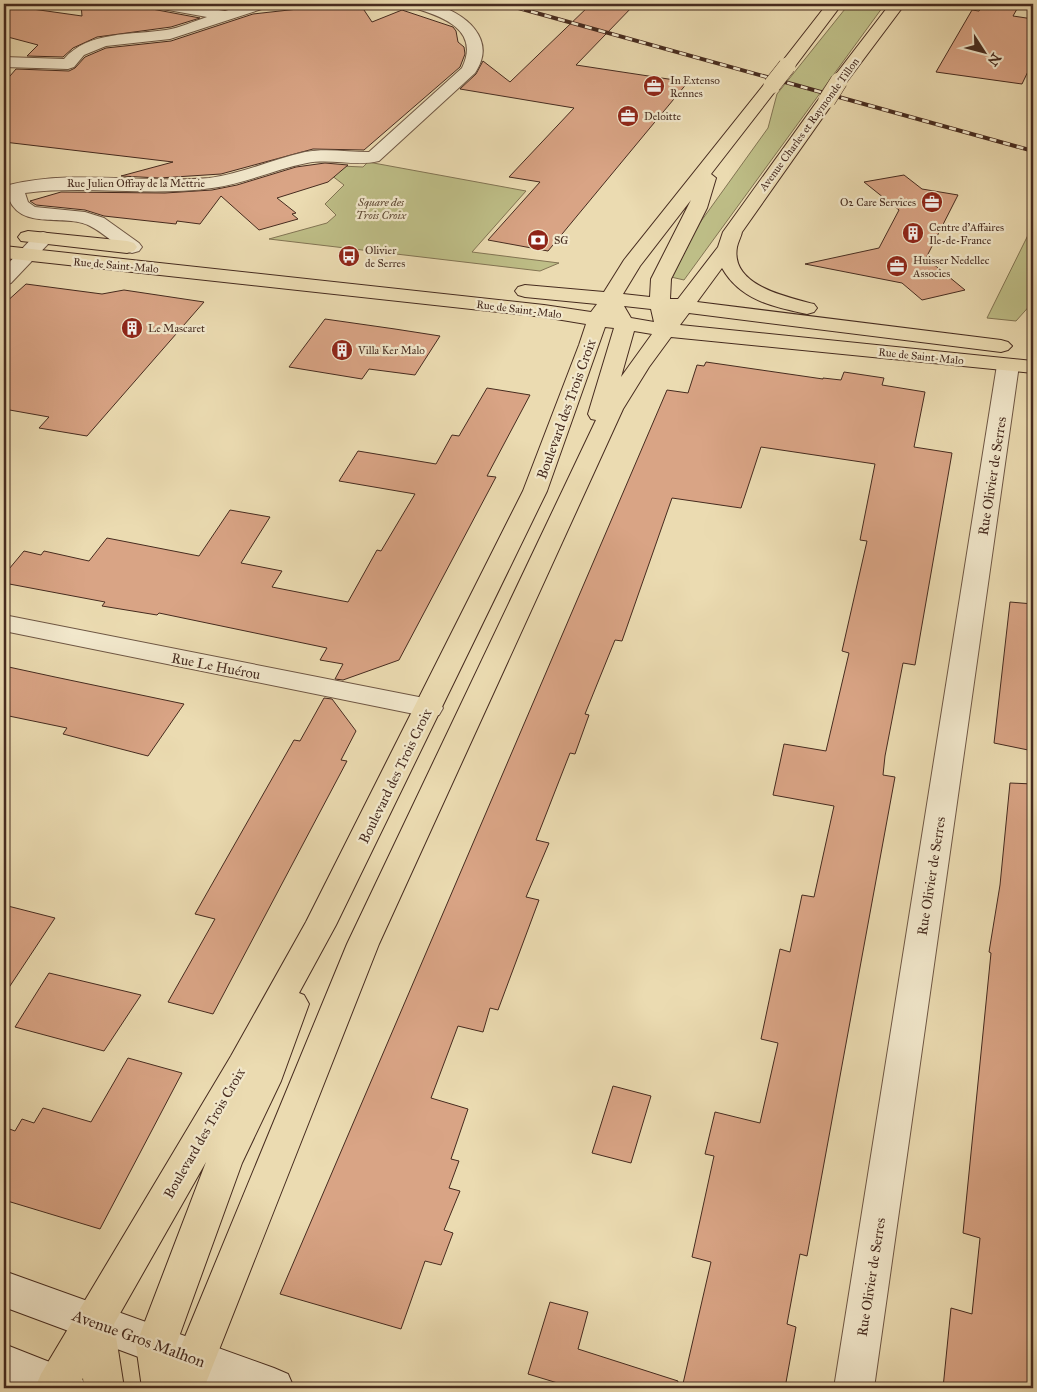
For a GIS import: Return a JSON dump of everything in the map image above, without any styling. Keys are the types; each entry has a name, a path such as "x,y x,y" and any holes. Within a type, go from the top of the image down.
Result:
{"main road":[{"path":"610,314 631,264 835,4"},
{"name":"Avenue Charles et Raymonde Tillon","path":"666,330 727,248 733,232 840,81 898,4"},
{"path":"666,330 660,304 661,280 698,208 713,160"},
{"name":"Rue de Saint-Malo","path":"4,235 141,248"},
{"name":"Rue de Saint-Malo","path":"727,248 731,267 738,279 751,289 786,304 827,311 856,327"},
{"name":"Rue de Saint-Malo","path":"4,252 28,256 223,274 544,311 610,314 660,304 684,306 856,327 1025,361"},
{"name":"Rue de Saint-Malo","path":"376,274 610,314 666,330 1025,361"},
{"name":"Boulevard des Trois Croix","path":"587,462 609,376 610,314"},
{"name":"Boulevard des Trois Croix","path":"59,1387 94,1322 243,1066 320,925 535,491 590,345 610,314"},
{"name":"Boulevard des Trois Croix","path":"190,1374 364,944 612,410 638,365 666,330"},
{"path":"162,1388 156,1345 224,1162 264,1081 320,925"},
{"path":"94,1322 104,1388"}],"street":[{"path":"157,4 227,16"},
{"path":"4,62 68,64 78,52 103,42 170,34 263,4"},
{"name":"Rue Julien Offray de la Mettrie","path":"8,190 52,184 195,184 227,180 307,157 373,157 469,70 477,56 475,41 463,25 440,12 416,4"},
{"path":"8,190 25,210 85,218 97,222 141,248"},
{"path":"4,279 28,256 43,238"},
{"name":"Rue Olivier de Serres","path":"854,1388 1025,361"},
{"name":"Rue Le Huérou","path":"4,623 429,708"},
{"name":"Avenue Gros Malhon","path":"4,1289 156,1345 190,1374 274,1388"},
{"path":"4,1363 59,1387"}],"green space":[{"path":"849,4 885,4 684,280 671,277 699,224 768,128 777,94"},
{"name":"Square des Trois Croix","path":"368,162 526,191 472,252 559,263 540,271 269,239 327,223 336,215 325,204 344,185 318,165 363,167"},
{"path":"1033,225 1033,302 1016,321 987,318"}],"building":[{"path":"81,4 148,4 152,9 200,18 171,27 97,37 73,48 63,57 27,56 38,45 4,36 4,5 82,16"},
{"path":"343,4 360,4 372,22 402,10 453,27 456,31 458,42 464,47 465,54 460,67 364,150 313,149 221,174 159,178 121,176 173,162 4,142 4,83 16,69 69,71 75,68 85,57 106,48 171,41 253,14"},
{"path":"591,4 635,4 576,65 688,82 548,251 488,240 540,182 509,177 574,108 460,89 476,74 483,61 510,82"},
{"path":"983,5 1017,9 1013,16 1033,19 1033,61 1022,84 936,72 972,10 979,11"},
{"path":"325,163 348,165 328,182 277,198 296,213 292,214 298,219 259,230 221,196 200,224 177,221 176,224 104,216 85,210 36,205 30,201 61,192 165,193 212,190 237,185 296,167"},
{"name":"Centre d'Affaires Ile-de-France","path":"904,175 922,189 958,195 926,258 965,290 922,300 902,283 805,264 879,248 899,210 864,182"},
{"path":"26,284 102,294 124,290 204,302 87,436 39,428 49,417 4,409 4,304"},
{"name":"Villa Ker Malo","path":"325,319 440,336 415,375 369,369 362,379 289,367"},
{"path":"706,362 823,379 841,380 844,372 884,378 882,385 925,392 914,447 952,453 915,665 903,663 885,756 883,775 895,777 807,1256 800,1254 787,1324 796,1327 785,1388 682,1388 711,1262 692,1257 714,1156 705,1154 715,1112 760,1123 778,1043 761,1039 780,949 790,952 802,895 814,897 834,806 773,795 784,744 826,751 849,653 842,651 867,541 860,540 875,464 761,447 741,508 672,498 622,641 615,640 585,714 589,715 575,754 570,753 536,840 549,843 526,897 539,900 498,1010 490,1008 483,1032 458,1026 431,1098 468,1109 451,1159 459,1161 449,1188 460,1191 444,1230 453,1233 441,1265 425,1261 401,1329 280,1294 667,390 688,393 697,365 704,366"},
{"path":"487,388 530,395 487,476 496,477 399,660 343,680 335,679 343,664 320,660 327,648 159,613 157,615 102,606 105,602 4,583 4,575 24,551 41,555 44,551 89,561 107,538 199,556 230,510 270,517 241,563 282,571 272,587 348,602 377,550 381,551 415,494 339,481 358,451 436,464 452,435 459,436"},
{"path":"1010,602 1033,604 1033,751 994,743"},
{"path":"4,666 184,704 148,756 63,734 67,728 4,715"},
{"path":"324,698 332,699 356,731 341,760 347,761 213,1014 168,1002 215,919 195,914 294,740 300,741"},
{"path":"1010,783 1033,784 1033,1388 943,1388 951,1308 972,1314 980,1238 963,1233 991,953 989,952 1000,885"},
{"path":"4,905 55,918 4,995"},
{"path":"49,973 141,995 104,1051 15,1027"},
{"path":"128,1058 182,1073 100,1229 4,1200 4,1127 15,1131 22,1119 34,1123 43,1108 91,1122"},
{"path":"613,1086 651,1096 631,1163 592,1153"},
{"path":"550,1302 588,1312 578,1349 678,1381 677,1388 574,1388 528,1374"}],"railway":[{"path":"504,4 1033,151"}],"place":[{"name":"In Extenso Rennes","path":"654,86"},
{"name":"Deloitte","path":"628,116"},
{"name":"O2 Care Services","path":"932,202"},
{"name":"Centre d'Affaires Ile-de-France","path":"913,233"},
{"name":"SG","path":"538,240"},
{"name":"Olivier de Serres","path":"349,256"},
{"name":"Huisser Nedellec Associes","path":"897,266"},
{"name":"Le Mascaret","path":"132,328"},
{"name":"Villa Ker Malo","path":"342,350"}]}
